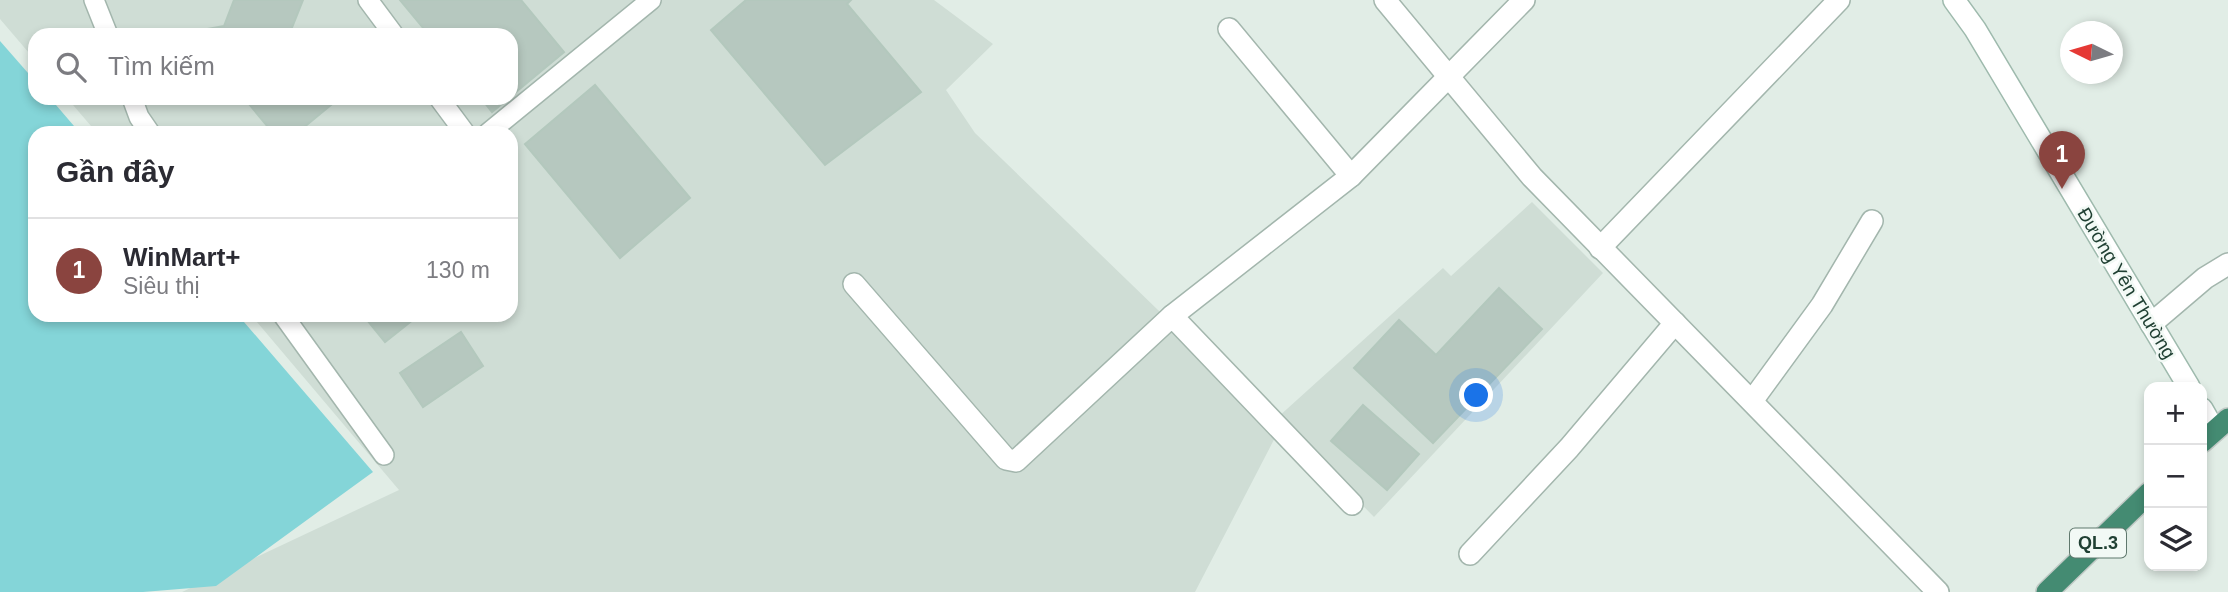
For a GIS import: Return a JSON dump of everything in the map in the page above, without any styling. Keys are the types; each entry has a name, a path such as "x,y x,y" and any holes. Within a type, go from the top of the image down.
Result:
{"highway":[{"name":"QL.3","path":"2047,592 2144,498"}],"street":[{"path":"1385,0 1532,177 1938,592"},
{"path":"854,284 1006,459 1016,461 1172,316 1351,176 1524,0"},
{"path":"1601,248 1839,0"},
{"name":"Đường Yên Thường","path":"1954,0 1975,29 2186,382"},
{"path":"1228,29 1351,176"},
{"path":"1752,401 1822,305 1872,221"},
{"path":"2151,324 2205,278 2228,264"},
{"path":"1172,316 1352,504"},
{"path":"1470,554 1569,448 1675,323"}],"lane":[{"path":"94,0 105,28"},
{"path":"368,0 389,28"},
{"path":"497,126 652,0"},
{"path":"135,105 145,126"},
{"path":"444,105 460,126"},
{"path":"288,322 384,455"}],"shaded area":[{"path":"0,0 934,0 993,44 946,90 975,133 1280,428 1195,592 182,592 399,490 257,322 518,322 518,126 91,126 73,105 518,105 518,28 28,28 28,52 0,19"},
{"path":"1532,202 1603,273 1374,517 1277,418 1443,268 1451,276"}],"water":[{"path":"0,41 28,73 28,105 56,105 74,126 28,126 28,322 244,322 373,472 216,586 143,592 0,592"}],"building":[{"path":"234,0 303,0 292,28 213,28 224,26"},
{"path":"400,0 521,0 564,52 518,90 518,28 423,28"},
{"path":"746,0 851,0 847,4 921,92 825,165 711,30"},
{"path":"595,85 690,198 620,258 525,144"},
{"path":"250,105 331,105 305,126 267,126"},
{"path":"486,105 500,105 492,112"},
{"path":"1499,288 1542,329 1433,443 1354,368 1399,320 1436,355"},
{"path":"369,322 410,322 385,342"},
{"path":"461,332 483,366 423,407 400,373"},
{"path":"1363,405 1419,454 1387,490 1331,441"}],"place":[{"name":"WinMart+","path":"2062,189"}]}
